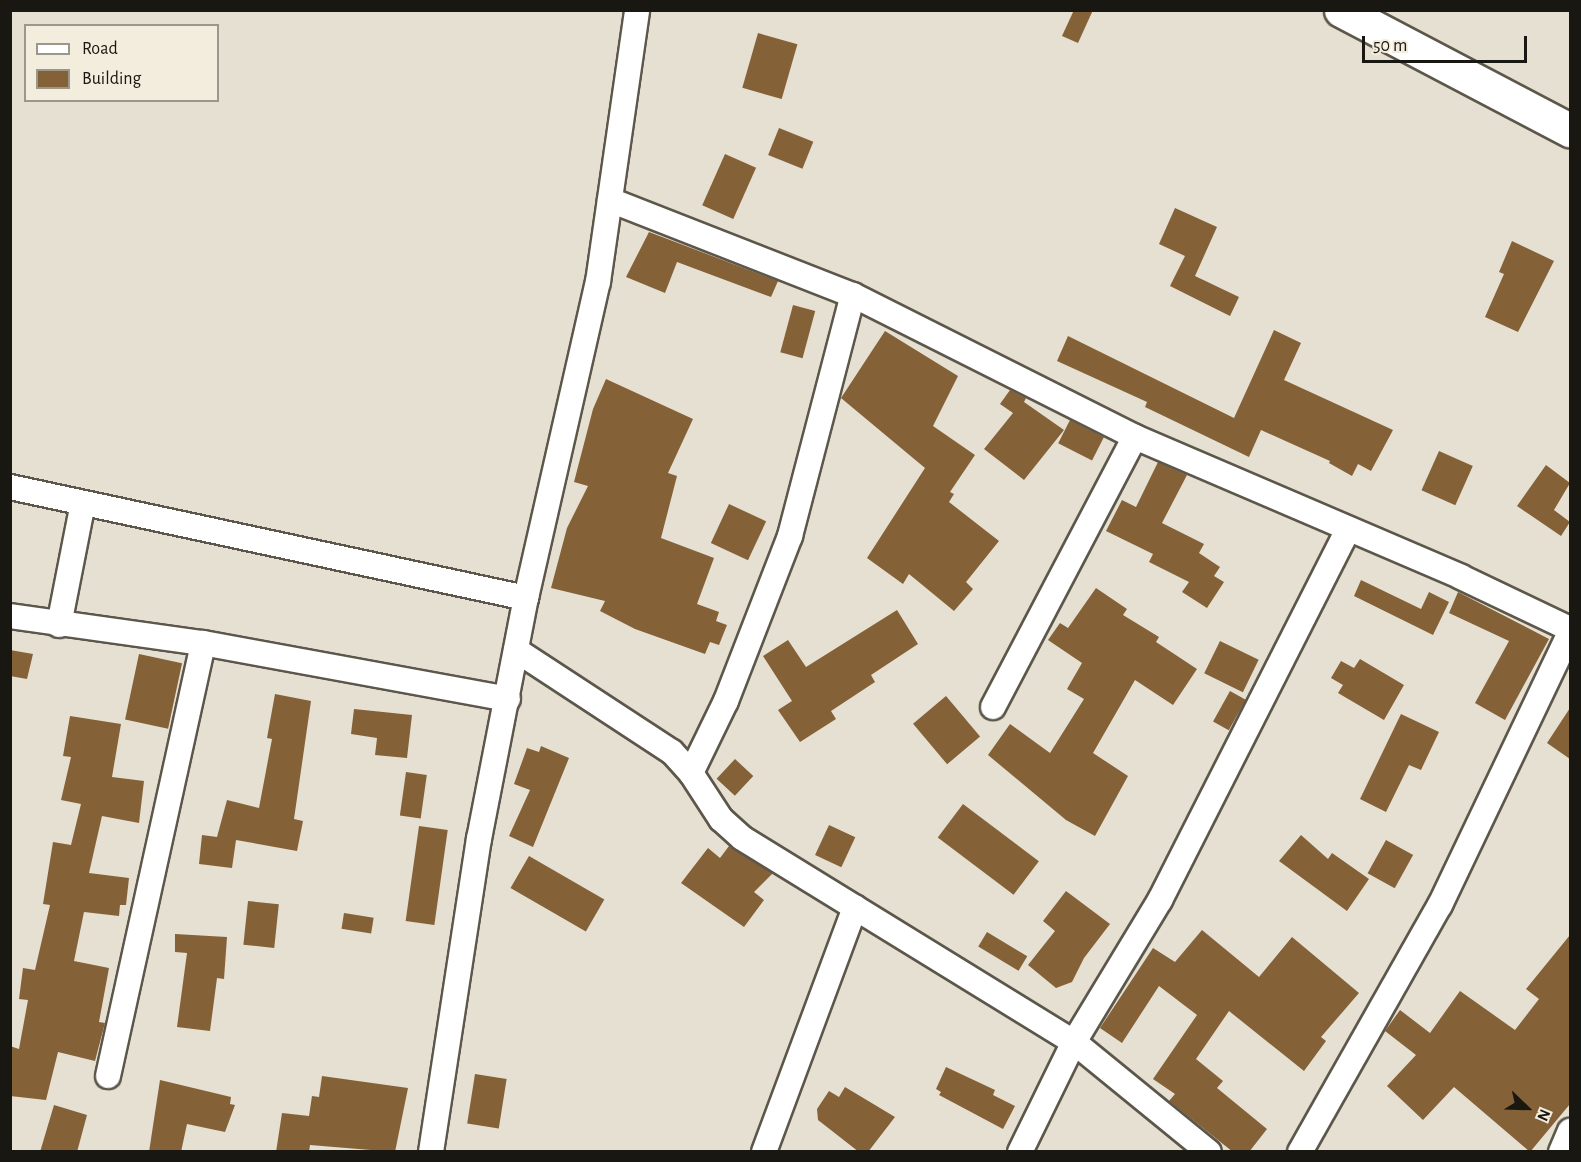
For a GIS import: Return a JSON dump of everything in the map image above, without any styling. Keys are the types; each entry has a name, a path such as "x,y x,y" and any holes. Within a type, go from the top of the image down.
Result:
{"highway":[{"path":"1341,10 1570,130"}],"street":[{"path":"431,1152 479,839 526,598 598,282 637,10"},
{"path":"610,200 853,295 1136,437 1461,577 1570,631 1440,906 1300,1152"},
{"path":"691,773 726,701 790,536 853,295"},
{"path":"993,707 1136,437"},
{"path":"10,487 526,598"},
{"path":"59,625 83,503"},
{"path":"1020,1152 1074,1042 1160,900 1348,530"},
{"path":"10,616 59,625 203,643 508,699"},
{"path":"108,1076 203,643"},
{"path":"516,651 672,753 691,773 721,819 742,838 1074,1042 1209,1152"},
{"path":"764,1152 855,907"},
{"path":"1561,1152 1570,1131"}],"building":[{"path":"1074,10 1093,10 1078,43 1062,36"},
{"path":"758,33 797,44 782,99 742,88"},
{"path":"779,128 813,142 802,169 768,155"},
{"path":"725,154 756,168 733,219 702,205"},
{"path":"1175,208 1217,227 1195,276 1239,297 1230,316 1170,286 1185,256 1159,244"},
{"path":"649,232 778,281 771,297 677,262 665,293 626,277"},
{"path":"1512,241 1554,261 1518,332 1485,317 1504,274 1499,272"},
{"path":"793,305 815,311 803,358 780,352"},
{"path":"1274,330 1301,343 1284,380 1393,430 1371,471 1358,464 1352,476 1329,463 1330,461 1261,430 1249,457 1145,407 1147,402 1057,361 1068,336 1234,418"},
{"path":"885,331 958,376 933,426 975,455 950,492 954,494 949,502 999,541 966,582 973,589 954,611 909,574 903,584 867,558 925,468 841,398"},
{"path":"606,379 693,419 668,473 677,476 661,538 714,558 697,604 719,612 716,621 727,625 719,645 710,642 705,654 635,629 600,611 605,601 551,588 567,528 588,486 574,482 593,409"},
{"path":"1010,390 1026,398 1024,402 1064,430 1024,480 984,449 1013,413 1000,404"},
{"path":"1070,420 1104,437 1092,460 1058,443"},
{"path":"1439,451 1473,466 1455,505 1422,490"},
{"path":"1158,462 1187,475 1162,523 1204,544 1199,553 1220,567 1214,576 1224,582 1207,608 1182,592 1189,582 1149,562 1153,554 1106,531 1122,500 1136,507"},
{"path":"1546,465 1570,483 1554,510 1570,522 1561,536 1517,506"},
{"path":"729,504 766,521 748,560 711,543"},
{"path":"1361,580 1421,609 1429,592 1449,602 1433,635 1354,596"},
{"path":"1096,588 1127,609 1123,615 1159,637 1156,642 1197,669 1173,705 1135,680 1093,753 1128,776 1095,836 1066,820 988,755 1010,724 1050,753 1084,699 1067,689 1082,663 1048,640 1060,623 1068,628"},
{"path":"1458,592 1549,639 1505,720 1475,703 1509,641 1449,613"},
{"path":"897,610 918,644 871,675 875,682 831,711 836,719 800,742 778,710 792,701 763,656 788,640 806,667"},
{"path":"1220,641 1259,660 1243,692 1204,673"},
{"path":"10,650 33,654 27,679 10,676"},
{"path":"139,654 182,663 168,729 125,720"},
{"path":"1360,659 1404,685 1384,720 1338,693 1343,685 1331,678 1341,661 1354,668"},
{"path":"1230,691 1246,700 1229,730 1213,722"},
{"path":"275,694 311,701 294,819 303,821 297,851 236,840 232,868 199,864 202,835 217,837 227,800 259,808 272,739 267,738"},
{"path":"946,696 980,737 947,764 913,724"},
{"path":"1570,708 1570,759 1547,743"},
{"path":"354,709 412,715 407,758 375,755 377,738 351,734"},
{"path":"1401,714 1439,732 1421,770 1409,765 1386,812 1360,799"},
{"path":"70,716 121,724 112,777 144,781 139,823 102,816 89,873 129,878 126,905 120,905 119,916 84,912 74,961 109,968 99,1022 105,1023 95,1061 58,1052 46,1100 10,1096 10,1046 19,1049 28,1000 19,999 23,968 35,970 50,905 43,904 53,842 71,845 81,804 61,800 71,757 63,756"},
{"path":"541,746 569,758 533,847 509,836 530,790 514,784 527,748 539,752"},
{"path":"735,759 753,776 735,796 717,779"},
{"path":"406,772 427,775 421,818 400,816"},
{"path":"963,804 1039,861 1014,895 938,838"},
{"path":"829,825 855,837 841,867 815,855"},
{"path":"419,826 448,830 434,925 406,921"},
{"path":"1301,835 1328,859 1332,853 1369,879 1347,911 1279,861"},
{"path":"1386,840 1413,855 1395,888 1368,873"},
{"path":"729,846 773,873 754,892 764,900 744,927 681,883 708,848 720,858"},
{"path":"529,856 604,899 586,932 510,888"},
{"path":"1066,891 1110,924 1084,958 1072,982 1056,988 1028,965 1055,931 1043,921"},
{"path":"248,901 279,904 274,948 243,945"},
{"path":"344,913 374,918 371,933 341,929"},
{"path":"1202,930 1259,977 1292,937 1359,993 1321,1037 1326,1041 1304,1071 1229,1011 1196,1059 1223,1081 1217,1088 1267,1129 1249,1152 1233,1152 1169,1101 1175,1094 1153,1079 1197,1015 1159,986 1122,1043 1100,1028 1153,948 1175,962"},
{"path":"987,932 1027,956 1019,971 978,947"},
{"path":"175,934 227,937 224,979 217,978 210,1031 177,1027 187,953 175,952"},
{"path":"1570,935 1570,1104 1530,1152 1454,1087 1423,1120 1387,1086 1416,1055 1385,1031 1400,1010 1430,1033 1460,991 1515,1030 1539,999 1526,989"},
{"path":"946,1067 995,1090 993,1095 1015,1106 1003,1129 939,1095 941,1092 936,1089"},
{"path":"475,1074 507,1079 499,1128 467,1123"},
{"path":"322,1076 408,1088 395,1152 310,1145 309,1152 276,1152 282,1113 309,1116 312,1096 319,1097"},
{"path":"160,1080 231,1097 230,1104 235,1105 225,1132 187,1124 181,1152 149,1152"},
{"path":"845,1087 895,1117 868,1152 859,1152 818,1120 817,1109 829,1091 839,1097"},
{"path":"54,1105 87,1115 77,1152 40,1152"}]}
